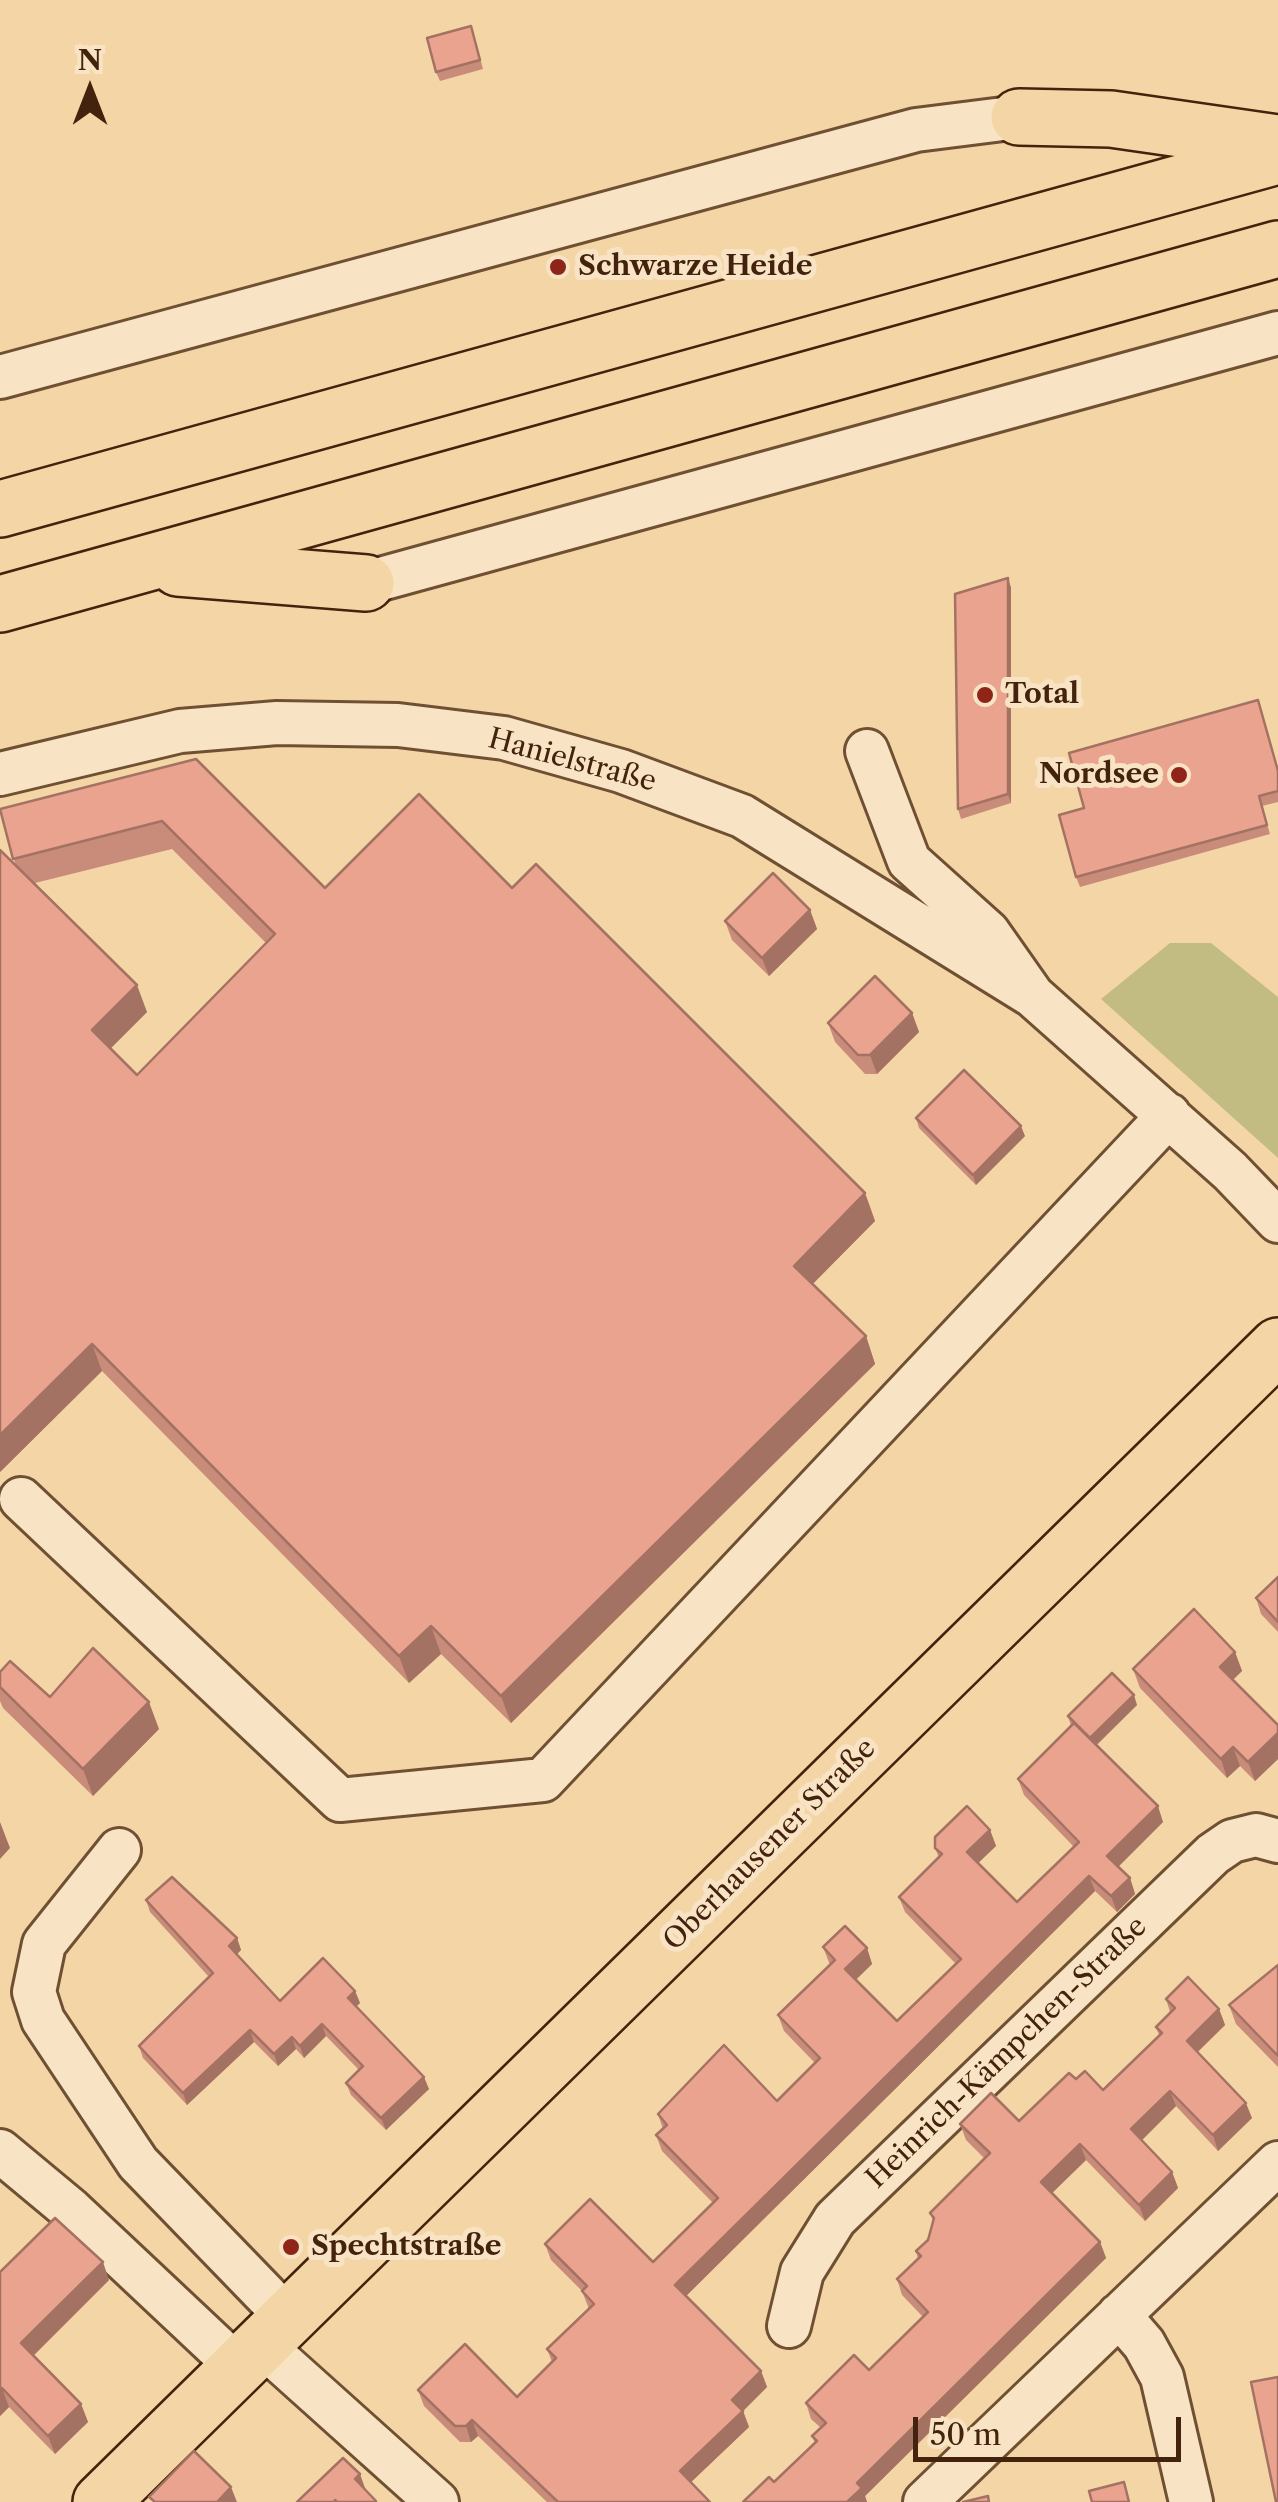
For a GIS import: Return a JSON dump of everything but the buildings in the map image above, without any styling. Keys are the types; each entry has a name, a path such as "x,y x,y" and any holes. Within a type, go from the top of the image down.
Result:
{"main road":[{"path":"1019,117 1111,119 1278,143"},
{"path":"0,509 1278,156"},
{"path":"0,604 1278,250"},
{"path":"140,565 366,583"},
{"name":"Oberhausener Straße","path":"101,2502 1278,1346"}],"street":[{"path":"0,377 916,130 1019,117"},
{"path":"366,583 1278,333"},
{"name":"Hanielstraße","path":"0,774 180,730 276,723 398,725 504,738 622,770 742,816 1033,996 1168,1114 1278,1221"},
{"name":"Hanielstraße","path":"866,752 909,861 988,932 1033,996"},
{"path":"21,1499 340,1800 543,1780 1168,1114"},
{"name":"Heinrich-Kämpchen-Straße","path":"790,2326 802,2272 835,2219 1212,1854 1232,1841 1256,1835 1278,1841"},
{"path":"119,1850 44,1944 19,2004 44,2020 262,2343"},
{"path":"0,2151 71,2210 262,2343 437,2502"},
{"path":"925,2502 1278,2162"},
{"path":"1119,2315 1144,2344 1162,2377 1191,2502"}],"shaded area":[{"path":"1170,943 1211,943 1278,997 1278,1158 1101,999"}],"place":[{"name":"Schwarze Heide","path":"558,267"},
{"name":"Total","path":"985,695"},
{"name":"Nordsee","path":"1179,775"},
{"name":"Spechtstraße","path":"291,2247"}]}
